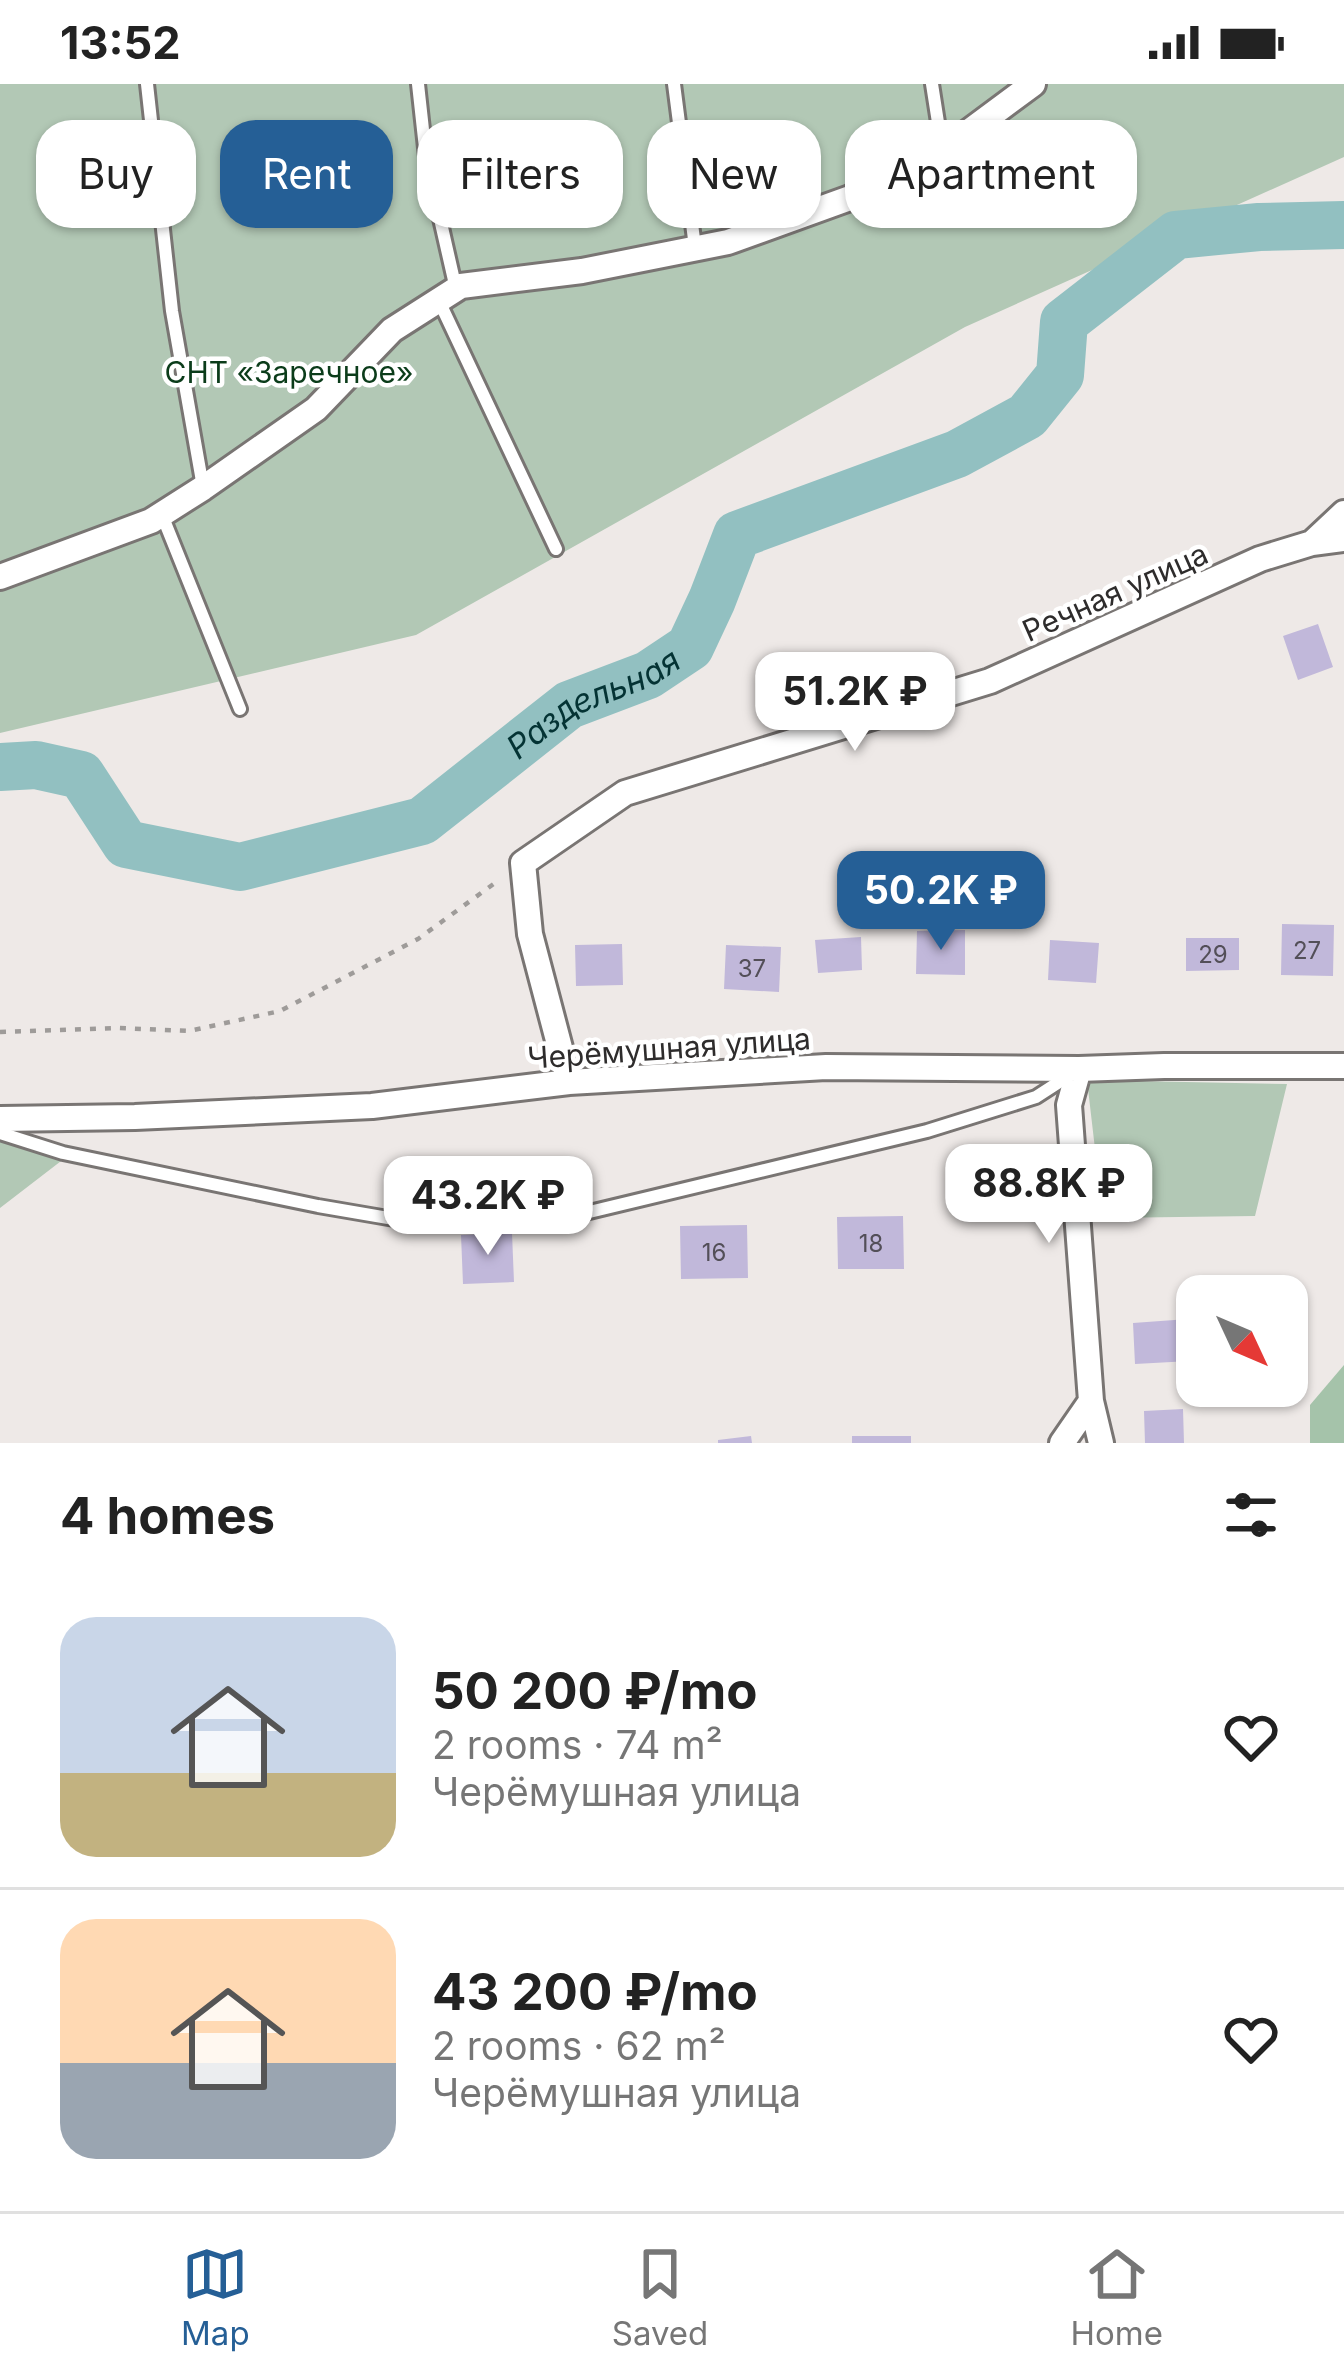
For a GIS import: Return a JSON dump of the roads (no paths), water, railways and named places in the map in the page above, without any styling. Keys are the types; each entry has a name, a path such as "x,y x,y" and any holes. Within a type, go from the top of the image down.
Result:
{"street":[{"path":"984,120 1034,84"},
{"path":"0,577 151,520 203,488 316,409 392,330 461,286 582,271 728,242 845,200"},
{"path":"1312,543 1344,513"},
{"name":"Речная улица","path":"568,1082 530,934 523,863 625,793 990,681 1260,559 1344,539"},
{"name":"Черёмушная улица","path":"0,1119 372,1106 568,1082 826,1067 1344,1066"},
{"path":"1079,1069 1069,1105 1091,1400 1101,1443"},
{"path":"1061,1443 1091,1400"}],"lane":[{"path":"147,84 172,311 203,488"},
{"path":"418,84 447,295 556,548"},
{"path":"674,84 695,249"},
{"path":"932,84 937,120"},
{"path":"161,514 240,709"},
{"path":"0,1133 63,1153 429,1225 556,1220 927,1131 1036,1097 1079,1069"}],"waterway":[{"name":"Раздельная","path":"0,767 36,765 81,775 126,844 240,867 422,821 569,705 648,675 690,647 737,535 957,454 1027,416 1060,375 1064,322 1176,235 1344,225"}],"park label":[{"name":"СНТ «Заречное»","path":"289,372"}]}
